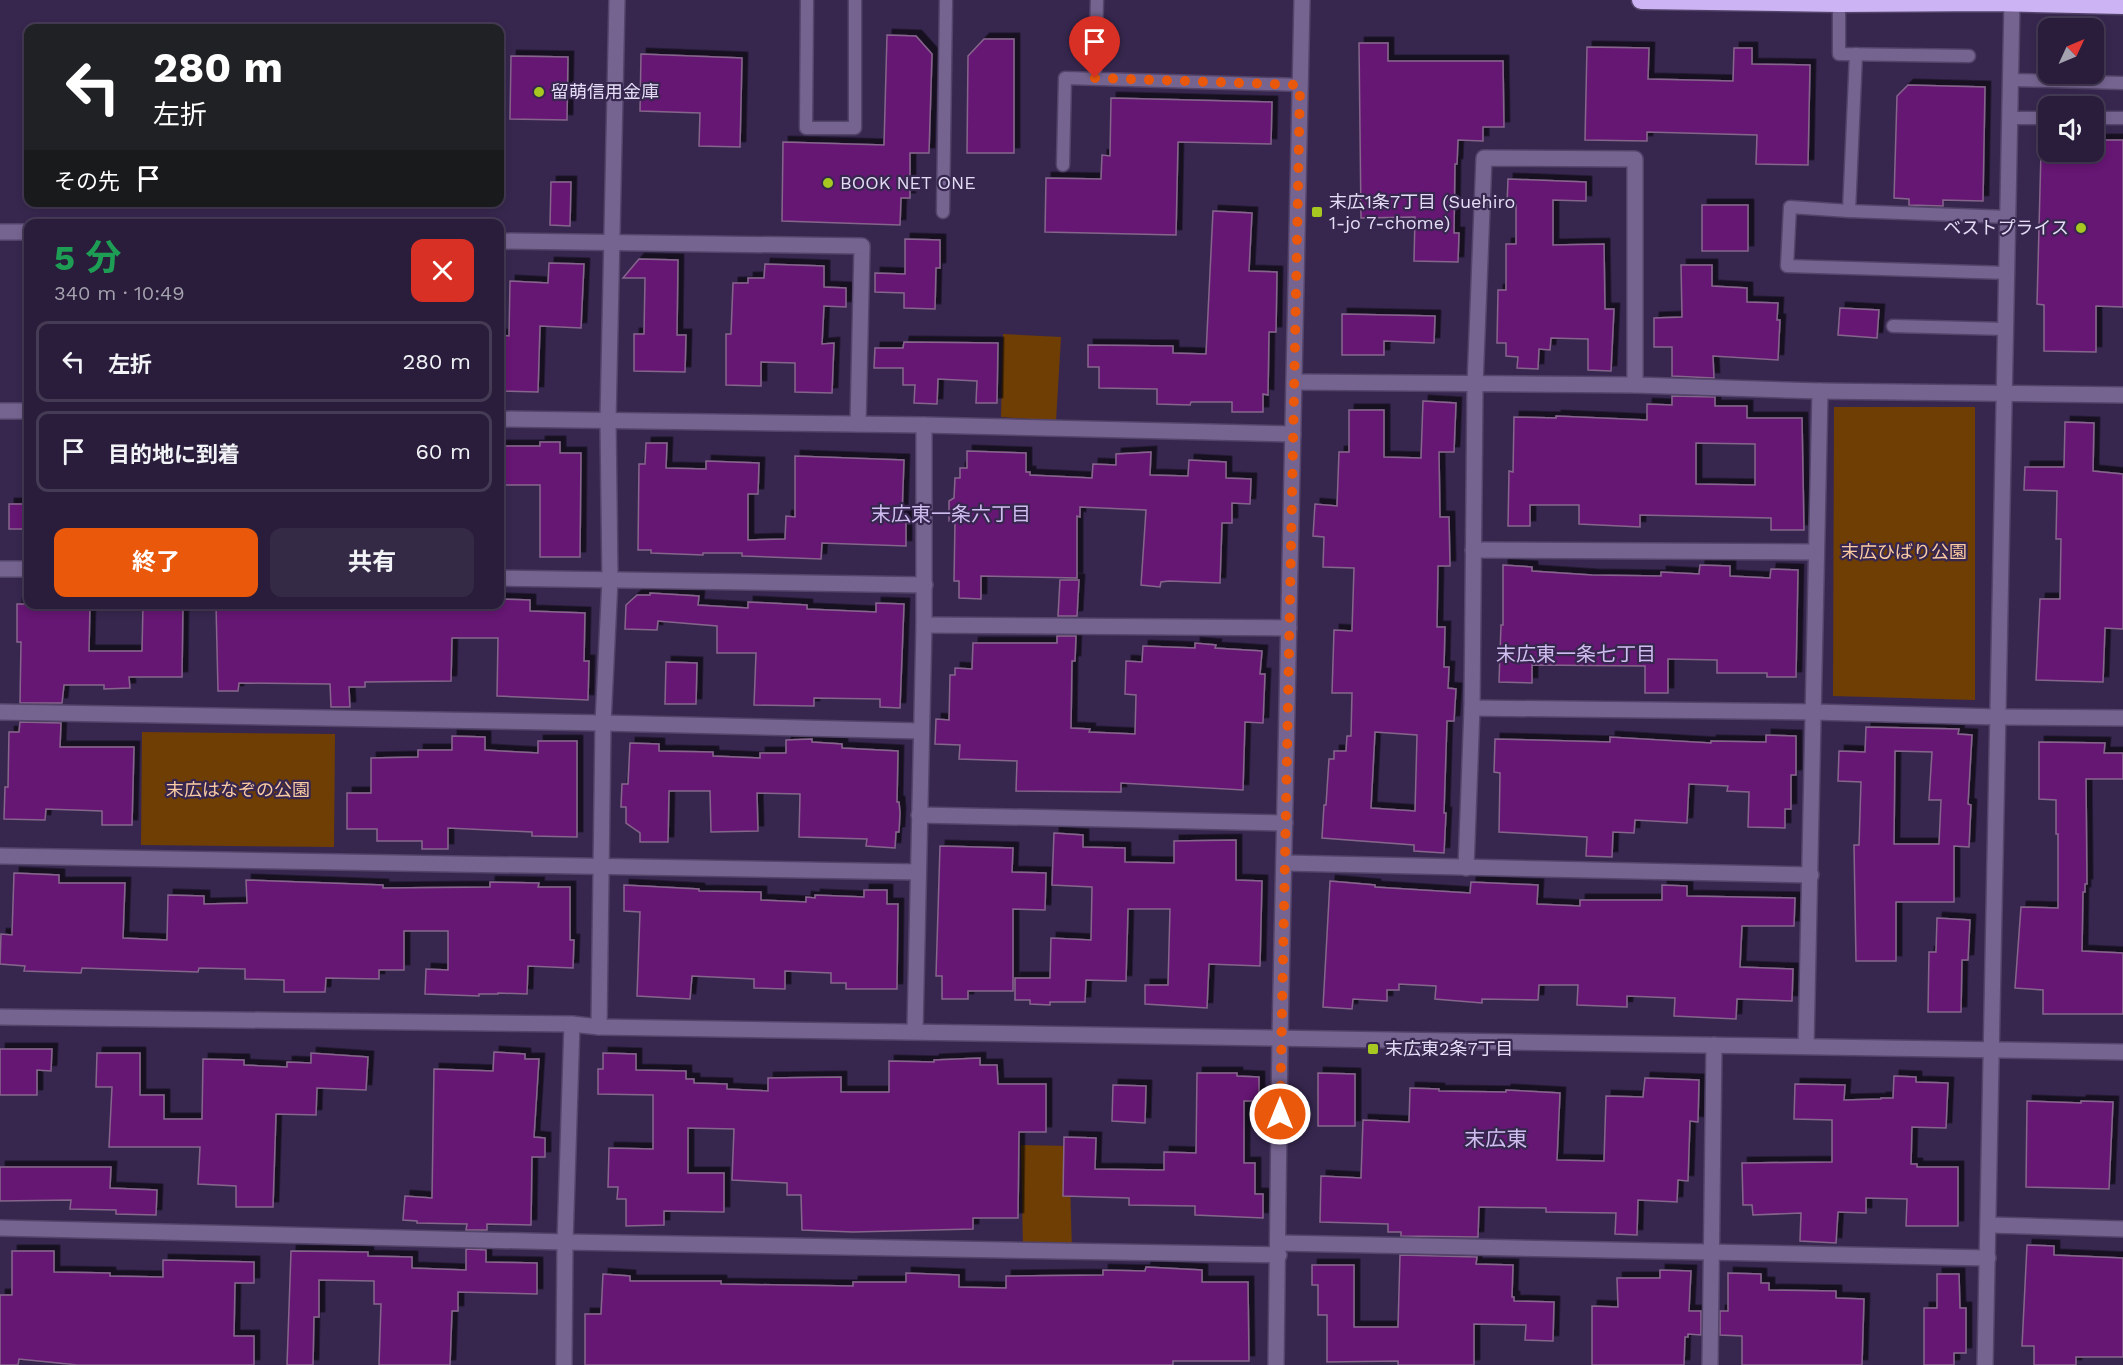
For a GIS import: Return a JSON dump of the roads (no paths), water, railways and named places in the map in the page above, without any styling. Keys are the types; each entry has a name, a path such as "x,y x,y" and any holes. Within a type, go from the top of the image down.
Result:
{"highway":[{"path":"1641,0 1839,3 2101,2 2123,5"}],"street":[{"path":"599,1027 603,723 610,580 608,420 617,0"},
{"path":"1276,1365 1280,1037 1302,0"},
{"path":"1985,1365 2012,2"},
{"path":"1466,868 1472,708 1475,385 1484,158 1635,159 1635,385"},
{"path":"0,232 24,232"},
{"path":"504,241 862,246 858,424"},
{"path":"1294,382 1635,385 1820,391 2123,395"},
{"path":"1806,1046 1820,391"},
{"path":"0,411 24,411"},
{"path":"504,418 1293,434"},
{"path":"915,1030 925,585 924,425"},
{"path":"1473,550 1815,552"},
{"path":"0,569 24,569"},
{"path":"504,578 925,585"},
{"path":"924,625 1289,628"},
{"path":"1472,708 2123,718"},
{"path":"0,712 921,731"},
{"path":"919,815 1285,823"},
{"path":"0,856 918,872"},
{"path":"1284,863 1811,875"},
{"path":"0,1017 572,1024 599,1027 915,1030 2123,1052"},
{"path":"564,1365 572,1024"},
{"path":"1710,1365 1714,1045"},
{"path":"1989,1225 2123,1229"},
{"path":"0,1228 566,1242 1710,1252 1988,1258"}],"lane":[{"path":"807,0 806,128 855,129 855,0"},
{"path":"943,213 946,0"},
{"path":"1095,78 1097,0"},
{"path":"1839,3 1839,54 1969,56"},
{"path":"1849,211 1856,54"},
{"path":"1063,165 1065,78 1300,85"},
{"path":"2011,80 2123,83"},
{"path":"2010,118 2038,118"},
{"path":"2104,118 2123,118"},
{"path":"2008,217 1790,207 1787,266 2008,273"},
{"path":"1893,326 2006,329"}],"place":[{"name":"留萌信用金庫","path":"539,92"},
{"name":"BOOK NET ONE","path":"828,183"},
{"name":"末広1条7丁目 (Suehiro 1-jo 7-chome)","path":"1317,212"},
{"name":"ベストプライス","path":"2081,228"},
{"name":"末広東2条7丁目","path":"1373,1049"}],"district":[{"name":"末広東一条六丁目","path":"951,514"},
{"name":"末広東一条七丁目","path":"1576,654"},
{"name":"末広東","path":"1496,1139"}],"park label":[{"name":"末広ひばり公園","path":"1904,552"},
{"name":"末広はなぞの公園","path":"238,790"}]}
